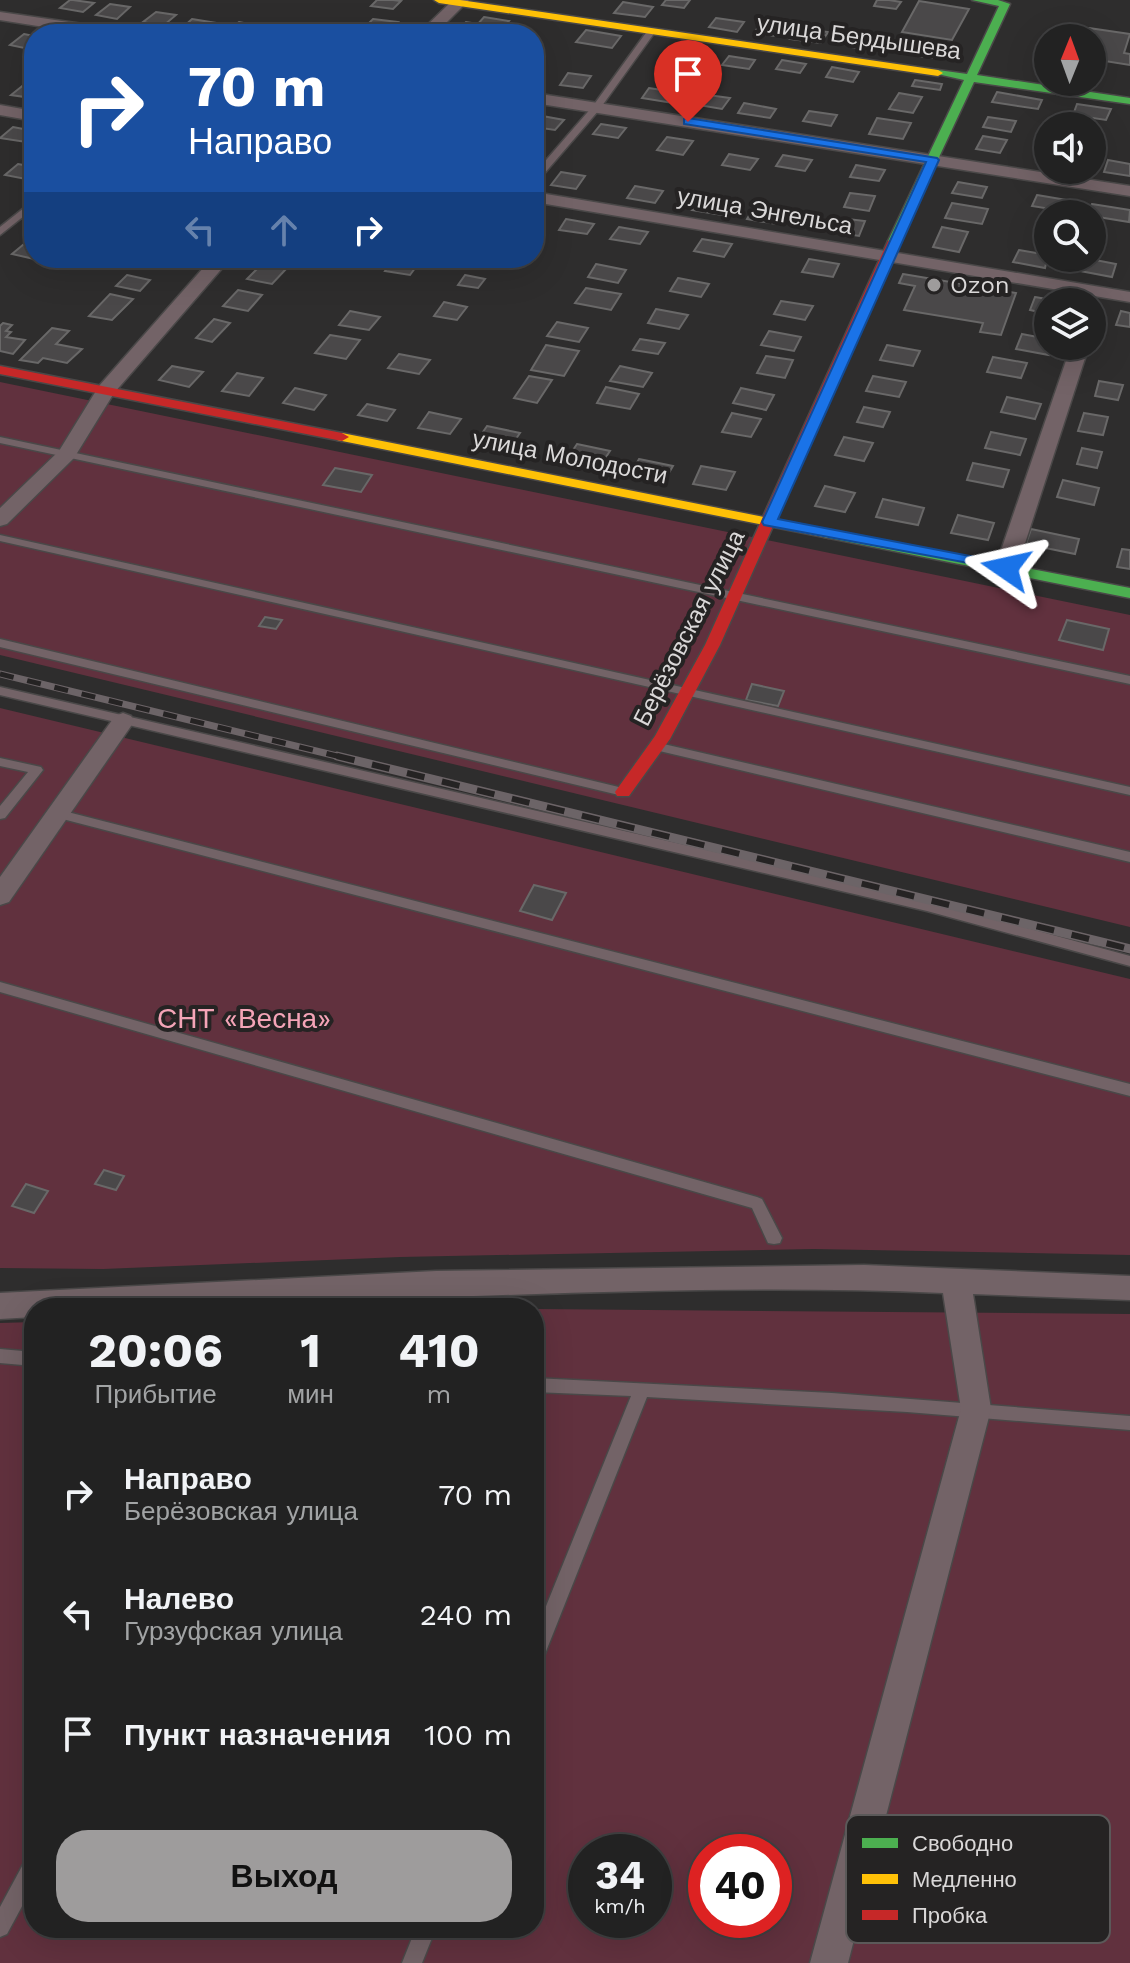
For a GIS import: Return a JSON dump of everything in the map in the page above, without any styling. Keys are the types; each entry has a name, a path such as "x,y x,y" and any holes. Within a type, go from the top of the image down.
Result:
{"street":[{"name":"улица Бердышева","path":"439,0 1130,101"},
{"path":"977,0 1005,2"},
{"path":"436,24 460,1"},
{"name":"Берёзовская улица","path":"623,792 688,691 735,596 1005,2"},
{"path":"0,16 52,24"},
{"path":"544,100 1130,191"},
{"path":"0,110 24,114"},
{"name":"улица Энгельса","path":"544,199 887,256 1038,288"},
{"path":"0,520 67,454 106,390 213,268"},
{"name":"улица Энгельса","path":"1106,299 1130,297"},
{"path":"1006,568 1075,360"},
{"name":"улица Молодости","path":"0,370 1130,593"},
{"path":"0,896 123,721"},
{"path":"152,1298 436,1283 864,1277 1130,1288"},
{"path":"868,1815 976,1409 956,1281"},
{"path":"0,1306 24,1305"},
{"path":"829,1963 846,1899"}],"lane":[{"path":"544,168 596,108 651,32"},
{"path":"0,232 24,212"},
{"path":"0,440 1130,680"},
{"path":"0,538 1130,791"},
{"path":"0,643 623,792"},
{"path":"0,691 927,906 1130,961"},
{"path":"655,746 1130,857"},
{"path":"0,762 37,770 0,815"},
{"path":"56,813 1130,1090"},
{"path":"0,987 757,1203 774,1238"},
{"path":"0,1356 24,1358"},
{"path":"544,1385 976,1409 1130,1423"},
{"path":"544,1634 642,1389"},
{"path":"0,1927 24,1883"},
{"path":"412,1963 422,1938"}],"green space":[{"path":"0,382 1130,615 1130,927 0,655"},
{"name":"СНТ «Весна»","path":"0,708 1130,979 1130,1255 814,1249 400,1257 103,1269 0,1268"},
{"path":"544,1309 1130,1314 1130,1963 0,1963 0,1323 24,1322 24,1938 544,1938"}],"building":[{"path":"70,0 94,3 83,12 60,8"},
{"path":"377,0 401,1 393,9 371,6"},
{"path":"666,0 690,0 684,8 662,5"},
{"path":"877,0 901,2 896,9 874,6"},
{"path":"919,1 969,9 952,40 902,32"},
{"path":"623,2 653,7 645,17 614,13"},
{"path":"110,4 130,7 117,19 96,15"},
{"path":"156,12 176,15 165,24 143,22"},
{"path":"484,17 509,21 506,24 478,24"},
{"path":"716,18 744,22 737,32 709,27"},
{"path":"192,19 216,23 215,24 186,24"},
{"path":"373,19 398,22 396,24 368,24"},
{"path":"760,23 782,26 776,36 754,34"},
{"path":"797,28 828,32 821,43 790,39"},
{"path":"586,30 621,36 612,48 576,42"},
{"path":"1106,30 1130,34 1124,53 1130,54 1130,65 1106,61"},
{"path":"24,34 24,48 10,45"},
{"path":"856,39 878,42 873,50 851,47"},
{"path":"678,47 709,51 701,63 670,58"},
{"path":"923,48 946,51 941,59 918,56"},
{"path":"729,56 755,60 749,69 722,65"},
{"path":"782,60 806,64 800,73 776,69"},
{"path":"832,67 859,72 853,82 826,77"},
{"path":"568,73 591,76 583,88 560,85"},
{"path":"915,80 942,84 940,90 912,86"},
{"path":"24,85 24,97 11,95"},
{"path":"649,88 687,94 679,104 642,98"},
{"path":"997,92 1042,100 1038,109 992,102"},
{"path":"899,93 922,97 913,113 889,109"},
{"path":"701,94 730,98 722,109 693,104"},
{"path":"744,103 776,109 770,118 738,113"},
{"path":"1077,104 1111,109 1106,120 1106,112 1074,112"},
{"path":"809,111 837,115 831,126 803,121"},
{"path":"544,116 564,120 555,130 544,128"},
{"path":"988,117 1016,121 1011,132 983,127"},
{"path":"877,118 911,123 903,139 869,134"},
{"path":"601,124 626,128 618,138 593,134"},
{"path":"13,127 24,129 24,142 0,138"},
{"path":"983,136 1007,140 1000,153 976,149"},
{"path":"667,137 693,141 683,155 657,150"},
{"path":"729,154 758,159 750,170 722,165"},
{"path":"783,155 812,160 805,171 776,166"},
{"path":"1108,160 1130,164 1130,176 1106,172"},
{"path":"18,164 24,165 24,179 5,175"},
{"path":"856,165 885,170 879,181 850,177"},
{"path":"561,172 585,176 576,189 551,185"},
{"path":"958,182 987,187 982,198 952,193"},
{"path":"635,186 663,191 655,203 627,198"},
{"path":"850,193 875,196 869,211 844,207"},
{"path":"1037,195 1067,200 1035,200"},
{"path":"700,198 729,203 722,215 692,210"},
{"path":"952,203 988,209 982,224 945,218"},
{"path":"1106,206 1130,210 1129,222 1106,218"},
{"path":"754,207 784,212 776,224 747,219"},
{"path":"839,218 865,221 859,236 833,232"},
{"path":"566,219 594,224 587,234 559,230"},
{"path":"619,227 648,232 640,244 610,239"},
{"path":"942,227 968,232 959,252 933,247"},
{"path":"702,239 732,244 724,257 694,251"},
{"path":"24,244 24,257 12,254"},
{"path":"1019,250 1034,253 1034,266 1013,262"},
{"path":"809,259 839,264 833,277 802,272"},
{"path":"1106,262 1116,264 1112,277 1085,272 1106,272"},
{"path":"596,264 626,270 618,283 588,277"},
{"path":"258,268 286,269 272,284 247,279"},
{"path":"387,268 415,268 410,275 385,271"},
{"path":"903,274 1016,293 1001,335 980,332 983,323 904,310 915,286 899,283"},
{"path":"127,275 150,280 140,291 116,286"},
{"path":"465,275 485,279 478,288 458,285"},
{"path":"678,278 709,284 701,297 670,291"},
{"path":"586,288 621,294 611,310 575,303"},
{"path":"238,290 262,295 248,311 223,306"},
{"path":"110,294 133,299 112,320 89,316"},
{"path":"781,301 813,306 805,320 774,314"},
{"path":"444,302 467,307 457,320 434,316"},
{"path":"656,309 688,315 679,329 648,323"},
{"path":"350,311 380,317 369,330 339,325"},
{"path":"1121,311 1130,313 1130,327 1116,325"},
{"path":"214,319 230,323 212,342 196,338"},
{"path":"557,322 588,328 579,342 547,336"},
{"path":"3,323 12,325 6,331 11,332 6,337 25,340 13,354 0,351 0,326"},
{"path":"52,328 69,331 56,344 82,349 67,363 43,358 38,363 20,360"},
{"path":"769,331 801,337 794,351 761,345"},
{"path":"1022,334 1034,336 1034,352 1016,349"},
{"path":"330,335 360,340 346,359 315,353"},
{"path":"640,339 665,343 658,354 633,350"},
{"path":"546,345 579,351 564,376 531,370"},
{"path":"887,345 920,351 913,366 880,360"},
{"path":"399,354 430,360 419,374 388,368"},
{"path":"766,356 793,360 785,378 757,373"},
{"path":"993,357 1027,363 1021,378 987,372"},
{"path":"172,366 203,372 189,387 159,380"},
{"path":"620,366 652,373 643,387 610,381"},
{"path":"237,373 263,378 249,396 222,391"},
{"path":"529,376 552,380 537,403 514,398"},
{"path":"873,376 906,382 899,397 866,391"},
{"path":"1099,381 1123,385 1118,400 1095,396"},
{"path":"606,387 639,394 630,409 597,403"},
{"path":"295,388 326,395 314,410 283,403"},
{"path":"741,388 774,395 766,410 733,403"},
{"path":"1007,397 1041,404 1035,419 1001,412"},
{"path":"367,404 395,410 387,421 358,415"},
{"path":"864,407 890,412 883,427 857,422"},
{"path":"429,412 461,419 450,434 418,428"},
{"path":"732,413 761,419 751,437 722,432"},
{"path":"1084,413 1108,417 1103,435 1078,431"},
{"path":"487,426 520,433 509,449 476,442"},
{"path":"991,432 1026,439 1020,455 985,448"},
{"path":"844,437 873,443 864,461 835,455"},
{"path":"577,444 610,451 602,463 569,456"},
{"path":"1082,448 1102,452 1097,468 1077,464"},
{"path":"639,459 673,466 666,478 632,471"},
{"path":"973,463 1009,470 1003,487 967,480"},
{"path":"701,466 735,472 726,490 693,484"},
{"path":"335,468 372,475 361,492 323,485"},
{"path":"1063,480 1099,488 1094,505 1057,497"},
{"path":"825,486 855,493 845,512 815,506"},
{"path":"883,499 924,508 918,525 876,517"},
{"path":"958,515 994,523 988,540 951,533"},
{"path":"1031,529 1079,539 1075,554 1026,544"},
{"path":"1122,549 1130,550 1130,569 1117,567"},
{"path":"265,617 282,620 276,629 259,626"},
{"path":"1067,620 1109,629 1103,650 1059,640"},
{"path":"752,684 784,691 778,706 746,700"},
{"path":"534,885 566,893 552,920 520,911"},
{"path":"104,1170 124,1176 116,1190 95,1184"},
{"path":"26,1184 48,1191 34,1213 12,1206"}],"railway":[{"path":"0,674 345,758"},
{"path":"337,756 1130,949"}],"traffic: fast":[{"path":"894,241 1005,4 977,0"},
{"path":"938,73 1130,101"},
{"path":"829,534 1130,593"}],"traffic: slow":[{"path":"439,0 938,73"},
{"path":"342,437 829,534"}],"traffic: jam":[{"path":"623,792 662,739 713,645 894,241"},
{"path":"0,370 342,437"}],"place":[{"name":"Ozon","path":"934,285"}],"route":[{"path":"688,122 933,160 769,522 1006,568"}]}
